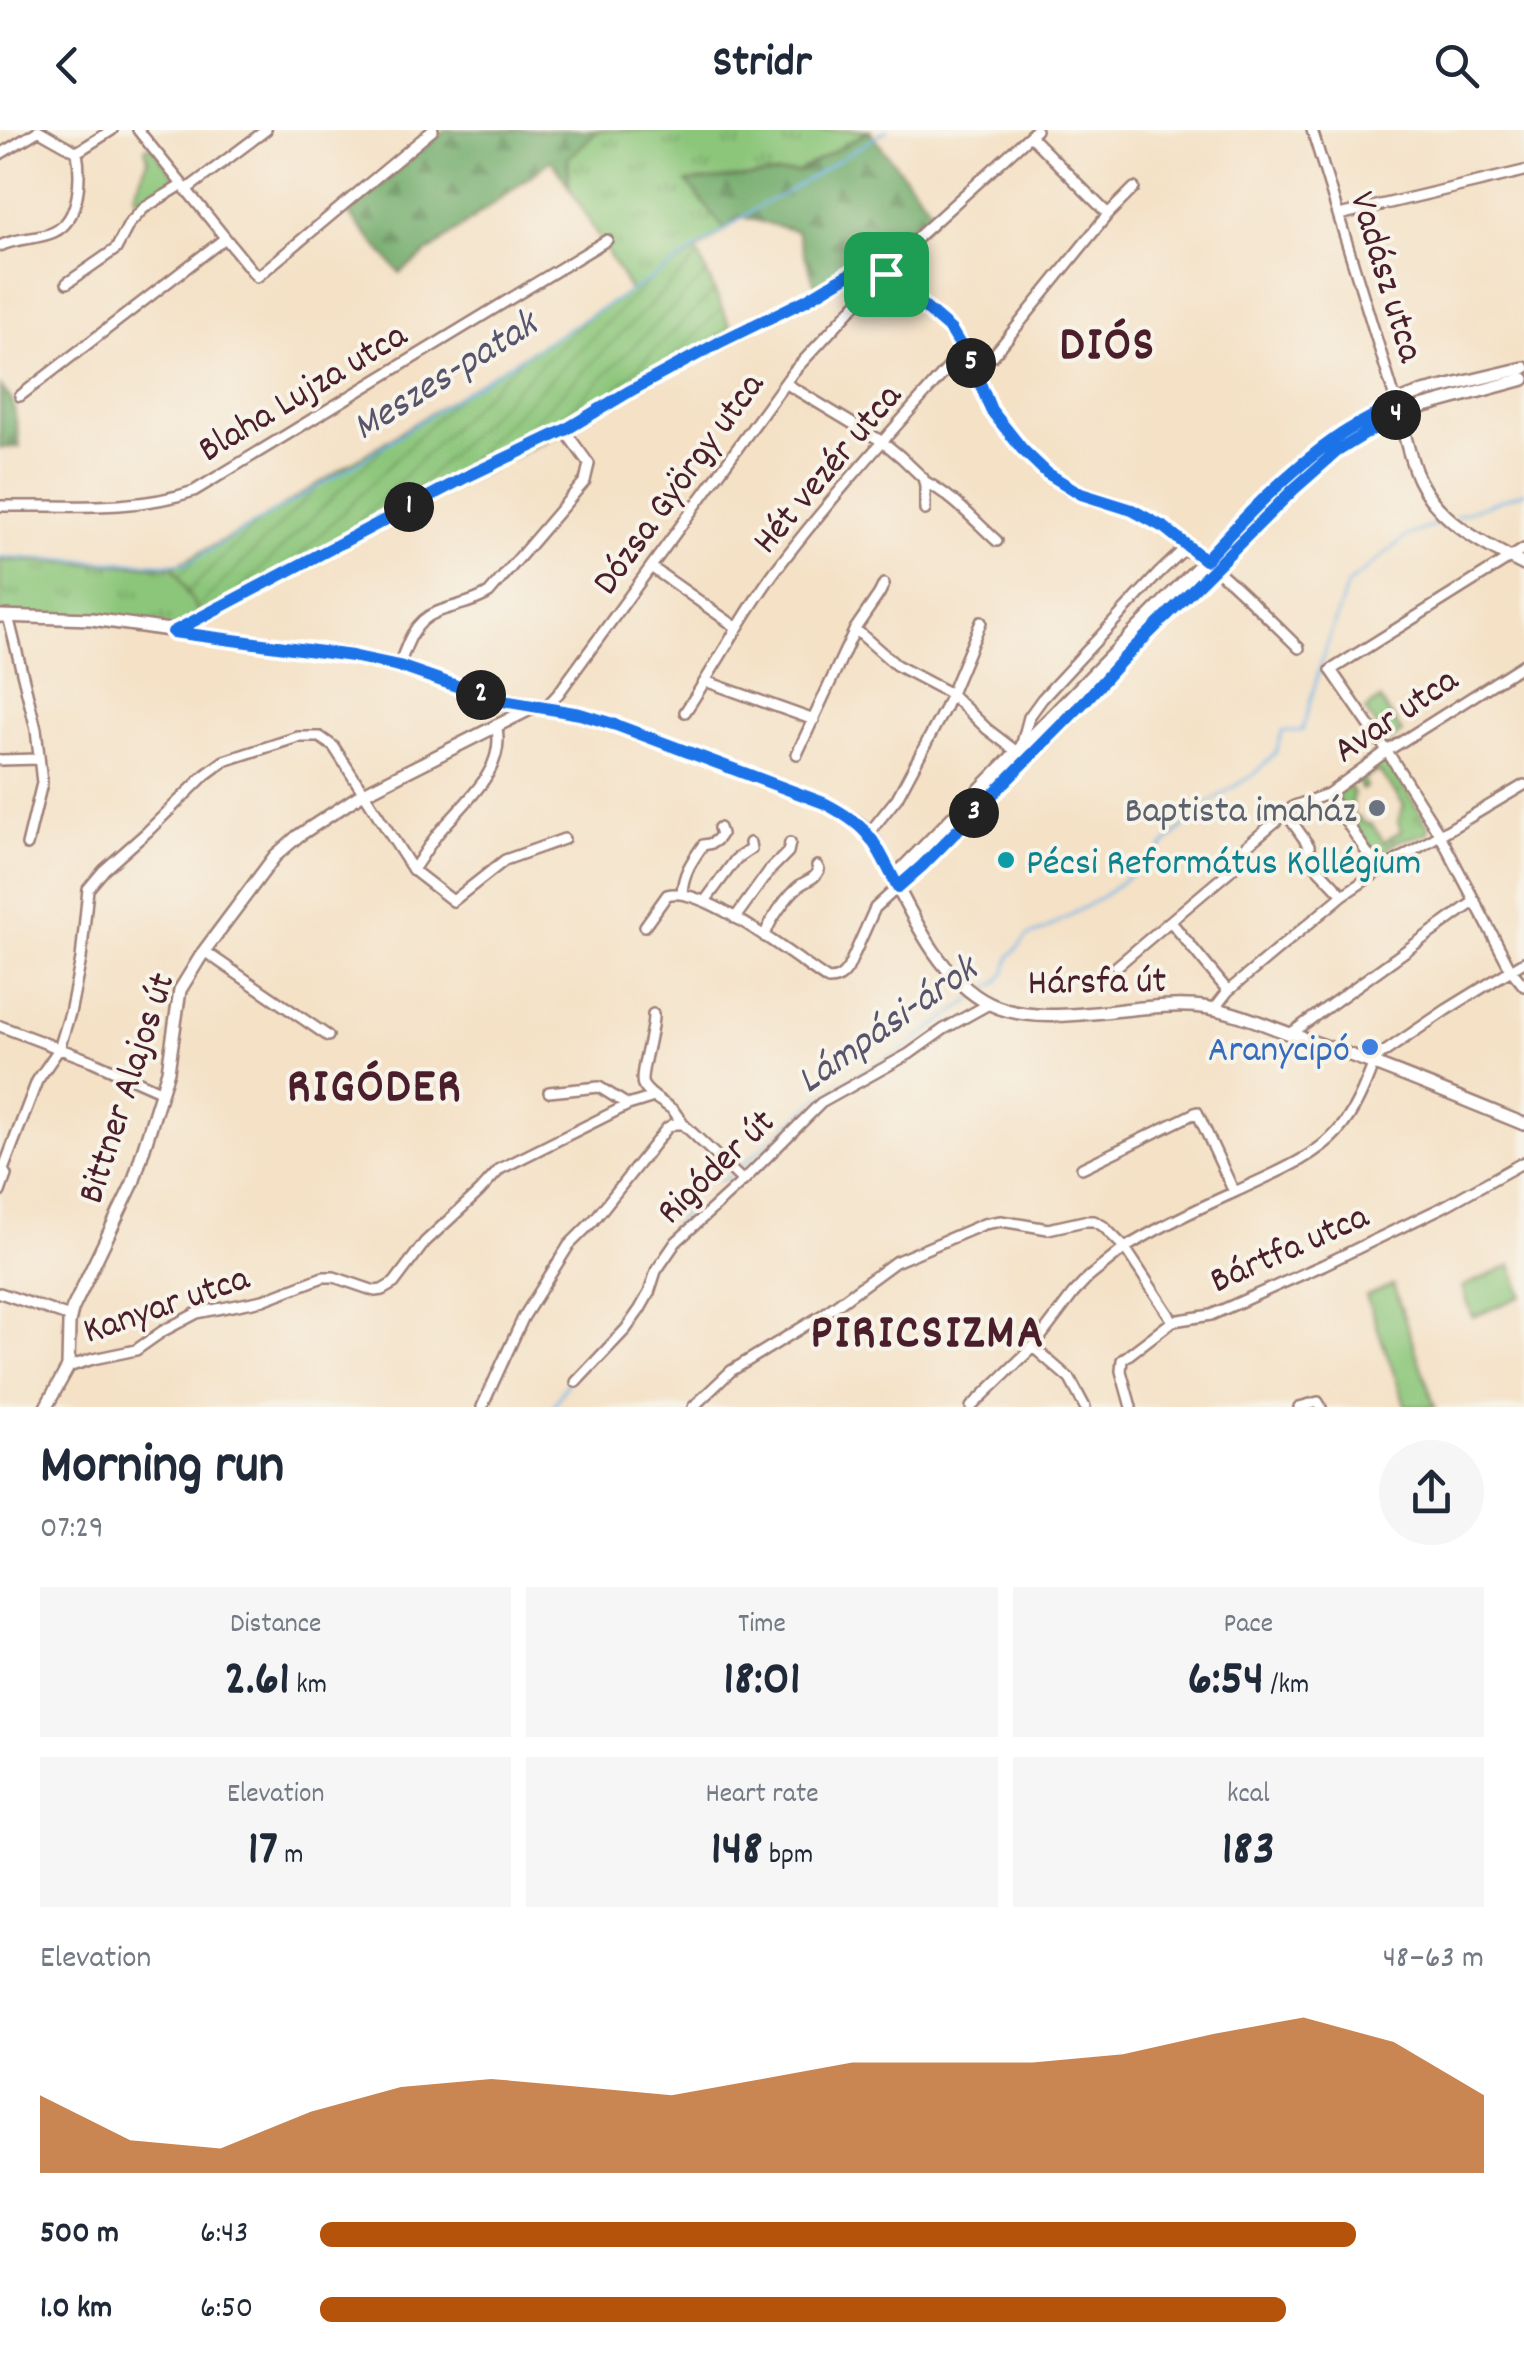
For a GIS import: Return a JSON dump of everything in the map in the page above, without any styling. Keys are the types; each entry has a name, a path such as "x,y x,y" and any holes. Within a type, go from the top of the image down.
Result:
{"street":[{"path":"77,152 112,130"},
{"path":"138,130 257,278 433,130"},
{"path":"67,283 116,249 129,224 144,208 184,188 266,130"},
{"name":"Vadász utca","path":"1312,130 1420,481 1451,520 1485,546 1524,564"},
{"path":"0,154 38,131 77,152"},
{"path":"1033,133 1108,214"},
{"name":"Dózsa György utca","path":"538,708 558,694 785,383 903,253 1033,133"},
{"path":"0,246 10,240 54,232 66,224 79,194 77,152"},
{"path":"1339,214 1524,171"},
{"path":"964,350 993,356 1108,214 1134,188"},
{"path":"20,396 224,239"},
{"name":"Blaha Lujza utca","path":"0,506 126,504 169,500 194,491 607,240"},
{"path":"173,632 466,477 565,430 846,276 903,253"},
{"path":"886,274 951,330 991,410 1047,473 1081,494 1132,510 1165,528 1298,648"},
{"name":"Hét vezér utca","path":"685,712 772,575 832,499 964,350"},
{"path":"896,883 922,866 1276,489 1320,450 1354,426 1423,392 1524,368"},
{"path":"1397,408 1524,379"},
{"path":"785,383 883,442 997,541"},
{"path":"399,666 406,645 428,616 489,593 584,481 589,464 565,430"},
{"path":"924,481 925,510"},
{"path":"1019,749 1029,718 1042,698 1180,553 1191,549"},
{"path":"1524,549 1331,670 1440,834 1511,970 1524,986"},
{"path":"645,926 667,895 682,893 734,918 828,980 843,975 875,908 896,883 1019,749 1209,564"},
{"path":"651,567 736,627"},
{"path":"797,754 855,629 884,584"},
{"path":"26,845 42,783 36,729 4,616 92,619 352,656 399,666 497,700 580,714 616,725 824,803 848,816 869,833 935,953 954,977 981,999"},
{"path":"869,833 898,798 951,694 981,622"},
{"path":"855,629 896,665 951,694 988,729 1019,749"},
{"name":"Avar utca","path":"1118,966 1232,869 1244,848 1294,806 1328,794 1387,751 1524,664"},
{"path":"706,681 814,720"},
{"name":"Bittner Alajos út","path":"46,1407 68,1367 70,1318 79,1292 133,1183 162,1092 174,1042 180,990 204,951 275,856 298,836 362,794 496,725 538,708"},
{"path":"413,870 492,766 499,742 496,725"},
{"path":"0,1192 6,1175 1,1169 37,1081 59,1049 70,1012 81,959 88,889 204,775 224,762 298,738 320,737 334,747 413,870 454,901 505,860 564,839"},
{"path":"0,760 39,759"},
{"path":"1214,1009 1228,991 1343,895 1524,785"},
{"path":"1328,794 1379,871"},
{"path":"1286,813 1309,846 1310,860 1343,895"},
{"path":"682,893 687,868 703,845 719,839 719,828"},
{"path":"705,901 736,859 751,850 750,842"},
{"path":"734,918 788,852 790,843"},
{"path":"765,937 766,928 798,886 818,875 817,866"},
{"path":"1290,1034 1475,901"},
{"path":"1170,922 1228,991"},
{"path":"204,951 328,1036"},
{"path":"970,1407 1033,1347 1089,1277 1125,1248 1323,1144 1350,1114 1374,1062 1446,1010 1524,962"},
{"name":"Hársfa út","path":"981,999 1017,1012 1045,1016 1199,1006 1236,1014 1374,1062 1524,1124"},
{"name":"Rigóder út","path":"576,1382 626,1330 649,1294 656,1271 676,1242 736,1176 821,1103 910,1054 981,999"},
{"path":"653,1014 648,1054 640,1075 643,1085 736,1176"},
{"path":"0,1026 162,1092"},
{"path":"549,1092 600,1086 628,1104"},
{"name":"Kanyar utca","path":"68,1367 136,1350 198,1313 263,1300 323,1277 382,1290 394,1284 425,1242 500,1169 628,1104 654,1097"},
{"path":"1082,1168 1196,1112 1234,1192"},
{"path":"482,1407 522,1318 570,1245 667,1128 683,1124"},
{"name":"Bártfa utca","path":"1131,1407 1121,1371 1122,1360 1173,1321 1211,1315 1323,1265 1524,1162"},
{"path":"693,1407 731,1371 824,1314 895,1262 984,1224 1002,1221 1048,1229 1084,1221 1103,1226 1125,1248 1173,1321"},
{"path":"0,1292 70,1318"},
{"path":"1033,1347 1070,1379 1085,1407"},
{"path":"1300,1407 1318,1402 1321,1407"}],"green space":[{"path":"445,130 598,130 568,158 569,187 552,160 400,273 348,213"},
{"path":"598,130 870,130 798,172 688,182 725,230 631,292 569,187 568,158"},
{"path":"869,131 936,216 901,247 816,288 797,231 739,216 725,230 687,182 798,172"},
{"path":"150,145 178,180 142,205 134,195 148,159 145,148"},
{"path":"697,251 732,331 565,431 200,614 173,567 256,523"},
{"path":"0,385 13,402 20,447 0,448"},
{"path":"0,560 173,567 200,614 171,629 0,614"},
{"path":"1380,699 1402,733 1388,742 1365,710"},
{"path":"1381,759 1387,760 1429,826 1426,834 1398,841 1384,852 1387,859 1383,861 1377,858 1337,799 1339,791 1348,784 1354,794 1353,816 1372,825 1384,842 1401,831 1398,821 1404,805 1379,771 1363,779 1366,787 1362,790 1355,777"},
{"path":"1511,1265 1522,1296 1473,1317 1462,1287"},
{"path":"1393,1285 1435,1407 1406,1407 1366,1296"}],"waterway":[{"name":"Meszes-patak","path":"0,557 188,563 350,468 763,204 887,130"},
{"name":"Lámpási-árok","path":"1456,516 1524,492"},
{"name":"Lámpási-árok","path":"983,992 998,982 1010,956 1028,936 1105,895 1151,858 1207,804 1254,774 1276,752 1282,731 1302,731 1347,585 1407,536 1444,521"},
{"name":"Lámpási-árok","path":"737,1170 825,1093 901,1051 972,999"},
{"name":"Lámpási-árok","path":"553,1407 619,1316 663,1238 687,1208 699,1181 731,1175"}],"place":[{"name":"Baptista imaház","path":"1377,808"},
{"name":"Pécsi Református Kollégium","path":"1006,860"},
{"name":"Aranycipó","path":"1370,1047"}],"district":[{"name":"DIÓS","path":"1108,341"},
{"name":"RIGÓDER","path":"375,1083"},
{"name":"PIRICSIZMA","path":"928,1329"}],"route":[{"path":"903,253 886,274 951,330 973,366 991,410 1047,473 1081,494 1132,510 1165,528 1205,560 1290,475 1337,436 1396,402 1399,413 1336,452 1294,489 898,887 869,833 848,816 824,803 616,725 580,714 497,700 399,666 352,656 173,632 466,477 565,430 846,276 903,253"}]}
